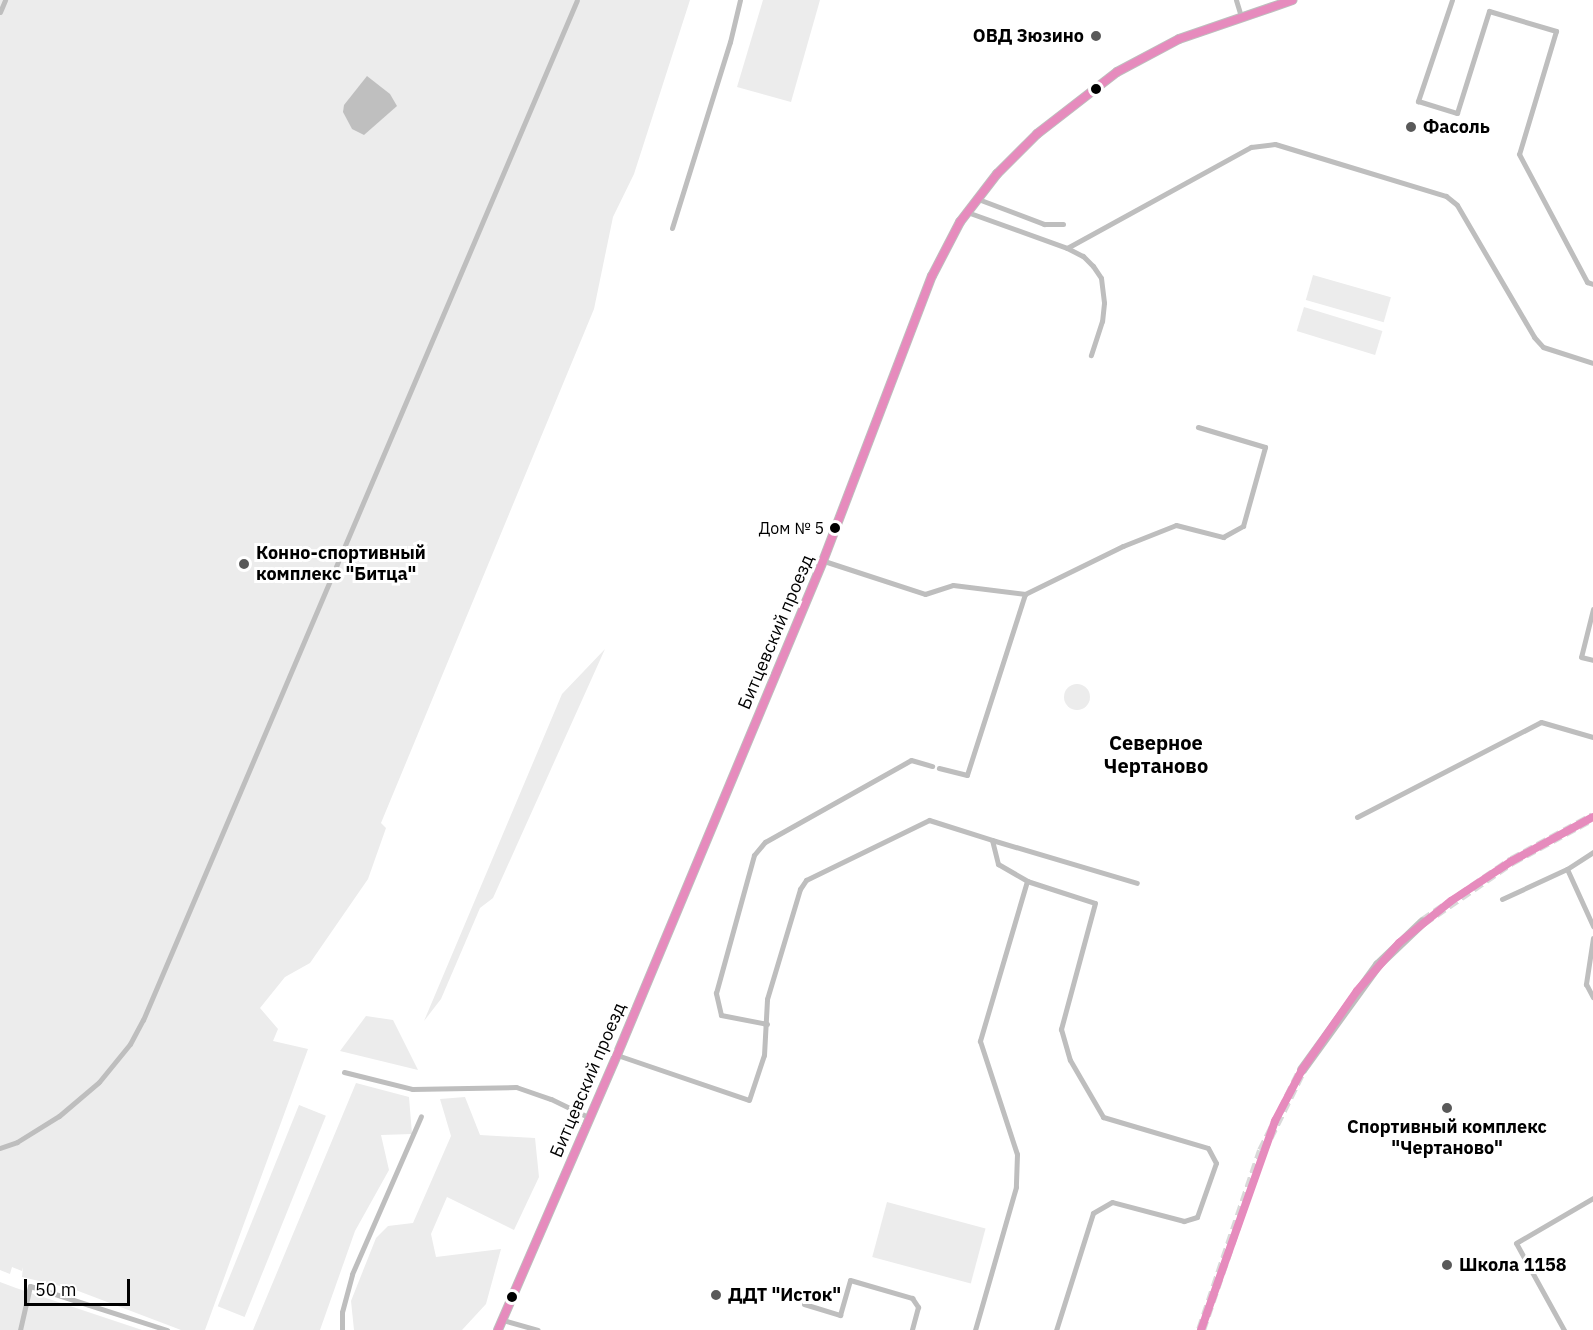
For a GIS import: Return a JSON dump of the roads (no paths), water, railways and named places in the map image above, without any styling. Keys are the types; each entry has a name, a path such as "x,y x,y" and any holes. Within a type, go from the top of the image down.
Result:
{"street":[{"name":"Битцевский проезд","path":"501,1325 617,1055 823,561 932,276 968,212 976,199 1037,134 1117,72 1153,51 1241,16 1293,0"},
{"path":"1302,1070 1378,965 1423,922"}],"lane":[{"path":"0,12 5,0"},
{"path":"0,1148 17,1142 59,1116 99,1082 130,1044 143,1020 577,0"},
{"path":"672,228 730,42 740,0"},
{"path":"1236,0 1241,16"},
{"path":"1452,0 1418,101 1457,113 1489,11 1556,31 1519,154 1587,282 1593,284"},
{"path":"1067,248 1251,147 1275,144 1446,196 1457,205 1534,337 1543,347 1593,363"},
{"path":"976,199 1044,224 1063,224"},
{"path":"968,212 1067,248 1083,256 1093,266 1104,289 1102,321 1090,355"},
{"path":"823,561 925,594 953,585 1025,594 1123,546 1176,525 1223,537 1243,526 1265,447 1198,427"},
{"path":"939,768 967,775 1025,594"},
{"path":"1593,609 1581,657 1593,660"},
{"path":"1357,817 1542,722 1593,737"},
{"path":"766,1024 721,1015 716,993 754,855 765,842 911,760 932,766"},
{"path":"617,1055 749,1100 764,1055 767,999 800,889 806,880 929,820 1137,883"},
{"path":"992,840 998,864 1027,881 1095,903 1061,1029 1070,1060 1103,1117 1208,1148 1216,1163 1197,1217 1184,1221 1112,1202 1093,1213 1056,1330"},
{"path":"1502,899 1567,869 1593,852"},
{"path":"1567,869 1593,926"},
{"path":"975,1330 1016,1187 1017,1154 980,1041 1027,881"},
{"path":"1593,939 1586,984 1593,997"},
{"path":"345,1072 412,1089 516,1087 551,1099 590,1118"},
{"path":"342,1330 342,1312 352,1274 421,1116"},
{"path":"1564,1330 1516,1243 1593,1198"},
{"path":"804,1304 840,1315 850,1280 912,1298 918,1307 912,1330"},
{"path":"20,1330 30,1286 121,1313 167,1330"},
{"path":"501,1325 538,1330"}],"tunnel":[{"path":"1423,922 1512,861 1593,817"},
{"path":"1201,1330 1262,1151 1302,1070"}],"place":[{"name":"ОВД Зюзино","path":"1096,36"},
{"name":"Фасоль","path":"1411,127"},
{"name":"Дом № 5","path":"835,528"},
{"name":"Конно-спортивный комплекс \"Битца\"","path":"244,564"},
{"name":"Спортивный комплекс \"Чертаново\"","path":"1447,1108"},
{"name":"Школа 1158","path":"1447,1265"},
{"name":"ДДТ \"Исток\"","path":"716,1295"}],"district":[{"name":"Северное Чертаново","path":"1156,754"}]}
